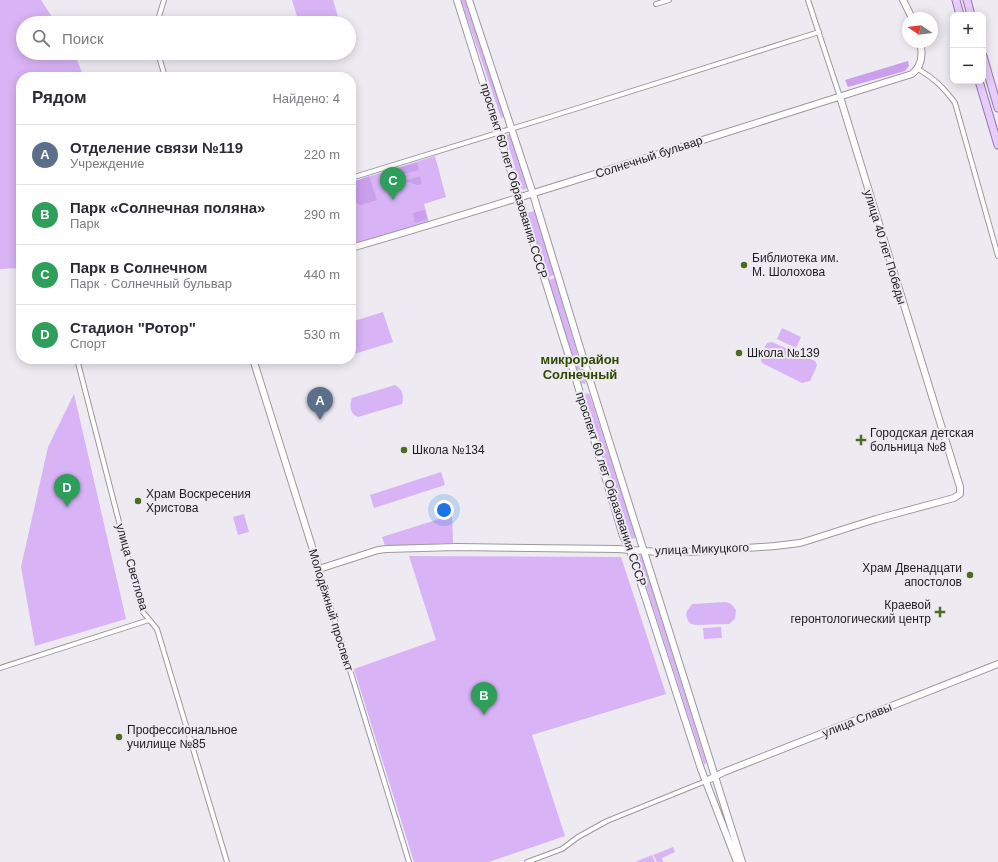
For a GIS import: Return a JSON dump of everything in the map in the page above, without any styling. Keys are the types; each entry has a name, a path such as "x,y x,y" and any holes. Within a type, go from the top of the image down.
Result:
{"main road":[{"name":"проспект 60 лет Образования СССР","path":"457,0 500,132 623,536 630,550 706,781 737,862"},
{"name":"проспект 60 лет Образования СССР","path":"469,0 533,194 592,388 742,862"},
{"path":"903,0 909,12"},
{"path":"956,0 959,12"},
{"path":"967,0 970,12"},
{"path":"918,69 922,60 921,48"},
{"path":"986,66 998,108"},
{"name":"Солнечный бульвар","path":"356,244 392,237 533,194 912,74 918,69"},
{"path":"980,84 998,145"},
{"name":"улица 40 лет Победы","path":"840,97 960,487 960,494"},
{"name":"Молодёжный проспект","path":"256,364 319,569"},
{"path":"580,391 592,388"},
{"name":"улица Микуцкого","path":"319,569 378,550 457,547 688,552 775,546 800,543 870,521 954,498 960,494"},
{"name":"улица Славы","path":"706,781 715,776 998,664"}],"street":[{"path":"159,16 164,0"},
{"path":"656,4 669,0"},
{"name":"улица 40 лет Победы","path":"808,0 840,97"},
{"path":"356,176 819,32"},
{"path":"160,60 163,72"},
{"path":"918,69 933,78 946,90 955,103 998,256"},
{"name":"улица Светлова","path":"77,364 142,611 157,629 227,862"},
{"name":"Молодёжный проспект","path":"319,569 409,862"},
{"path":"0,668 149,620"},
{"path":"527,862 562,849 578,837 613,818 706,781"}],"shaded area":[{"path":"0,0 41,0 51,16 16,16 16,60 77,60 82,72 16,72 16,268 0,269"},
{"path":"292,0 333,0 338,16 297,16"},
{"path":"461,0 465,0 504,117 501,118"},
{"path":"908,61 909,66 905,71 848,87 845,80"},
{"path":"508,134 511,136 527,186 524,190 521,188 506,137"},
{"path":"435,156 446,197 424,204 429,222 360,243 356,242 356,180"},
{"path":"417,163 419,170 396,176 383,172"},
{"path":"369,176 377,200 361,205 356,203 356,181"},
{"path":"420,176 422,184 417,185 405,181"},
{"path":"396,182 398,183 399,189 394,194 389,196 385,185"},
{"path":"425,210 427,219 415,223 413,213"},
{"path":"535,211 554,275 547,278 527,213"},
{"path":"555,278 579,359 574,361 548,280"},
{"path":"383,312 393,342 356,353 356,320"},
{"path":"782,328 801,337 796,348 777,339"},
{"path":"772,342 815,361 817,365 810,381 802,383 762,363 760,357 767,343"},
{"path":"580,362 586,380 585,384 581,383 575,363"},
{"path":"395,385 402,393 402,404 358,417 353,414 350,407 352,398"},
{"path":"587,393 590,395 636,538 629,539 585,395"},
{"path":"74,394 126,619 35,646 21,567 48,447"},
{"path":"441,472 445,485 374,508 370,495"},
{"path":"244,514 249,532 238,535 233,517"},
{"path":"452,515 453,543 385,546 382,537"},
{"path":"640,554 706,762 705,765 637,558"},
{"path":"409,556 621,557 666,694 532,735 565,836 489,862 414,862 354,669 436,640"},
{"path":"726,602 731,604 736,610 735,619 729,624 696,625 691,624 688,621 686,615 692,604"},
{"path":"721,627 722,638 704,639 703,628"},
{"path":"673,847 675,852 662,858 663,862 657,862 653,855"},
{"path":"652,855 655,862 635,862"}],"place":[{"name":"Парк в Солнечном","path":"393,200"},
{"name":"Библиотека им. М. Шолохова","path":"744,265"},
{"name":"Школа №139","path":"739,353"},
{"name":"Отделение связи №119","path":"320,420"},
{"name":"Городская детская больница №8","path":"861,440"},
{"name":"Школа №134","path":"404,450"},
{"name":"Храм Воскресения Христова","path":"138,501"},
{"name":"Стадион \"Ротор\"","path":"67,507"},
{"name":"Храм Двенадцати апостолов","path":"970,575"},
{"name":"Краевой геронтологический центр","path":"940,612"},
{"name":"Парк «Солнечная поляна»","path":"484,715"},
{"name":"Профессиональное училище №85","path":"119,737"}],"district":[{"name":"микрорайон Солнечный","path":"580,366"}]}
